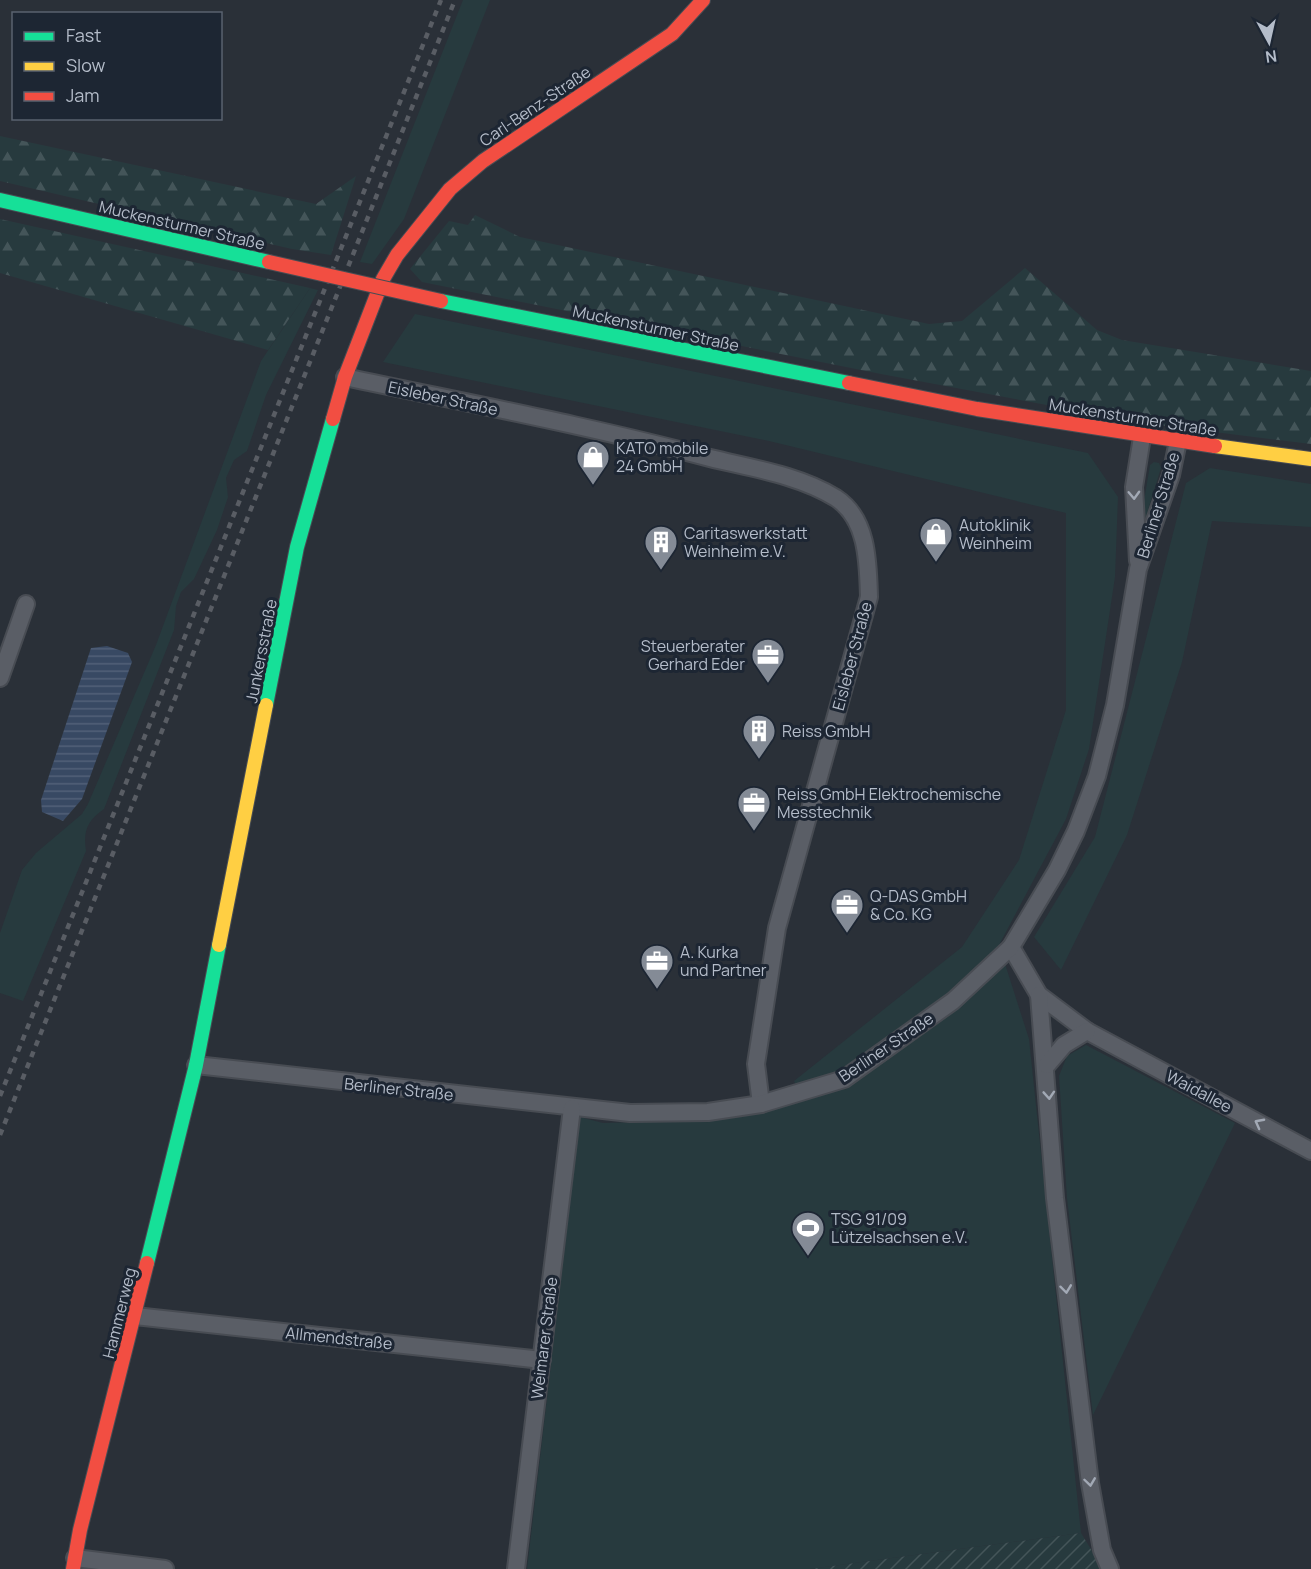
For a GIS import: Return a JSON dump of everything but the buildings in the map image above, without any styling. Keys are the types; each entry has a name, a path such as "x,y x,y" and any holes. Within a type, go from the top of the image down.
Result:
{"street":[{"name":"Carl-Benz-Straße","path":"397,255 450,189 483,161 672,34 703,0"},
{"name":"Muckensturmer Straße","path":"0,200 441,301 847,384 1142,437 1311,459"},
{"name":"Junkersstraße","path":"196,1065 297,549 345,376 383,279 397,255"},
{"name":"Eisleber Straße","path":"345,376 667,447 797,480 837,499 858,523 868,554 869,597 777,928 756,1064 761,1104"},
{"name":"Berliner Straße","path":"1138,569 1134,487 1142,437"},
{"name":"Berliner Straße","path":"196,1065 630,1113 708,1112 761,1104 844,1079 953,1000 1011,947 1057,870 1076,831 1097,776 1115,705 1138,569 1171,475 1178,441"},
{"path":"0,678 26,604"},
{"name":"Waidallee","path":"1011,947 1039,995 1087,1031 1311,1150"},
{"path":"1039,995 1047,1065 1055,1198 1090,1483 1102,1550 1110,1569"},
{"path":"1047,1065 1064,1045 1087,1031"},
{"name":"Hammerweg","path":"74,1564 196,1065"},
{"name":"Weimarer Straße","path":"516,1569 572,1108"},
{"name":"Allmendstraße","path":"135,1316 542,1360"},
{"path":"74,1564 165,1569"}],"green space":[{"path":"463,0 490,0 404,219 372,264 360,262"},
{"path":"0,136 316,204 356,176 331,255 292,249 0,181"},
{"path":"475,215 520,237 929,324 962,321 1025,268 1097,330 1122,340 1311,371 1311,444 1143,423 881,374 422,282 410,269 449,221 468,225"},
{"path":"0,219 310,288 268,350 0,273"},
{"path":"310,288 318,290 266,395 247,451 234,460 226,478 228,497 217,530 194,579 181,592 176,606 174,630 104,809 90,822 85,838 86,851 23,1001 0,993 0,933 22,870 36,853 82,814 88,804 156,645 261,361"},
{"name":"TSG 91/09 Lützelsachsen e.V.","path":"415,314 1088,453 1118,497 1115,577 1089,749 1066,819 999,945 1029,1039 1081,1533 810,1569 527,1569 580,1117 603,1123 717,1120 803,1099 794,1081 962,947 1019,860 1066,710 1066,513 769,441 383,362"},
{"path":"1154,462 1159,463 1161,468 1144,523 1141,519 1150,465"},
{"path":"1210,468 1311,484 1311,527 1212,521 1182,662 1127,835 1061,970 1034,937 1095,837 1186,483"},
{"path":"1086,1045 1235,1123 1093,1415 1067,1198 1059,1076 1067,1056"},
{"path":"1081,1533 1103,1569 810,1569"}],"water":[{"path":"107,646 128,653 132,662 82,799 63,821 42,812 41,800 91,648"}],"railway":[{"path":"0,1096 441,0"},
{"path":"0,1135 455,0"}],"traffic: fast":[{"path":"0,200 269,262"},
{"path":"441,301 849,383"},
{"path":"266,705 297,547 333,419"},
{"path":"147,1263 196,1065 219,945"}],"traffic: slow":[{"path":"1215,446 1311,459"},
{"path":"219,945 266,705"}],"traffic: jam":[{"path":"333,419 345,377 383,279 397,255 450,189 483,161 672,34 703,0"},
{"path":"269,262 441,301"},
{"path":"849,383 977,409 1215,446"},
{"path":"73,1569 80,1530 147,1263"}],"place":[{"name":"KATO mobile 24 GmbH","path":"593,486"},
{"name":"Autoklinik Weinheim","path":"936,563"},
{"name":"Caritaswerkstatt Weinheim e.V.","path":"661,571"},
{"name":"Steuerberater Gerhard Eder","path":"768,684"},
{"name":"Reiss GmbH","path":"759,760"},
{"name":"Reiss GmbH Elektrochemische Messtechnik","path":"754,832"},
{"name":"Q-DAS GmbH & Co. KG","path":"847,934"},
{"name":"A. Kurka und Partner","path":"657,990"},
{"name":"TSG 91/09 Lützelsachsen e.V.","path":"808,1257"}]}
